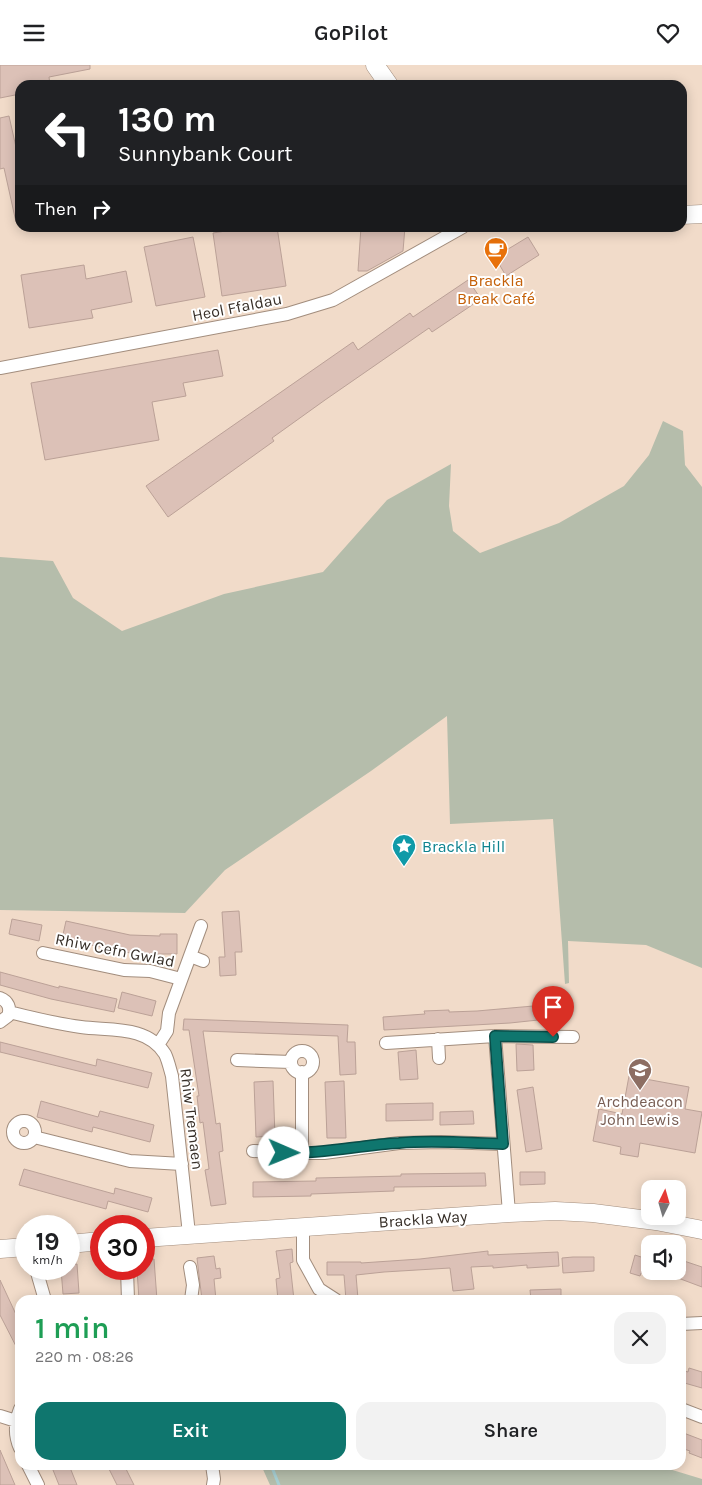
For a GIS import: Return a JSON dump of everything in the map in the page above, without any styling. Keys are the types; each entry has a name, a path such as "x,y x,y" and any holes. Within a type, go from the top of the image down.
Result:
{"street":[{"path":"376,65 386,80"},
{"path":"687,215 702,214"},
{"name":"Heol Ffaldau","path":"0,368 311,308 333,300 454,232"},
{"path":"10,1012 82,1027 125,1030 144,1036 158,1045 167,1031 169,1013 201,926"},
{"name":"Rhiw Cefn Gwlad","path":"43,953 124,971 150,971 181,979"},
{"path":"190,956 203,961"},
{"path":"0,998 8,1004 10,1012 0,1022"},
{"path":"386,1043 495,1036 572,1037"},
{"path":"495,1036 508,1213"},
{"path":"438,1039 439,1058"},
{"name":"Rhiw Tremaen","path":"158,1045 165,1055 172,1076 189,1234"},
{"path":"304,1051 310,1055 312,1065 308,1071 302,1072 294,1069 291,1062 296,1053 304,1051"},
{"path":"237,1060 291,1062"},
{"path":"302,1072 302,1153"},
{"path":"34,1137 130,1161 182,1165"},
{"path":"253,1151 267,1146 302,1153 324,1153 399,1143 503,1144"},
{"name":"Brackla Way","path":"155,1237 555,1211 593,1213 656,1221 702,1230"},
{"path":"303,1227 303,1260 319,1289 328,1295"},
{"path":"0,1249 15,1248"},
{"path":"190,1267 193,1285 192,1295"},
{"path":"39,1280 44,1295"},
{"path":"127,1280 128,1295"},
{"path":"686,1324 702,1323"},
{"path":"686,1411 702,1417"},
{"path":"0,1416 15,1415"},
{"path":"30,1470 38,1485"},
{"path":"213,1470 213,1485"}],"green space":[{"path":"663,421 683,431 685,465 702,487 702,968 646,945 568,941 569,983 565,984 553,819 450,824 447,716 371,771 225,870 185,913 0,910 0,557 53,561 73,598 122,631 224,594 323,572 387,500 451,464 449,506 453,531 480,553 559,523 624,486 649,455"},
{"path":"263,1470 672,1470 702,1479 702,1485 270,1485"}],"building":[{"path":"0,65 90,65 90,69 49,77 49,80 15,80 15,95 0,98"},
{"path":"9,116 15,143 15,218 4,168 0,169 0,118"},
{"path":"278,232 286,286 222,296 213,233"},
{"path":"361,232 405,232 403,251 367,271 358,271"},
{"path":"193,237 205,297 156,306 144,247"},
{"path":"528,237 539,255 506,276 495,257"},
{"path":"84,265 86,279 126,271 132,302 91,310 93,318 29,328 21,275"},
{"path":"468,280 481,299 432,332 429,328 325,400 272,438 274,441 168,517 146,486 353,342 358,350 410,313 413,317"},
{"path":"218,350 223,376 183,383 186,396 152,402 159,440 45,460 31,383"},
{"path":"239,911 242,952 235,952 236,975 220,976 219,957 225,957 222,912"},
{"path":"12,919 42,925 39,941 9,934"},
{"path":"66,921 130,935 160,936 160,934 177,934 177,954 135,954 62,939"},
{"path":"0,972 59,988 59,986 117,999 114,1012 51,999 0,985"},
{"path":"122,992 156,1001 152,1016 118,1008"},
{"path":"556,1004 557,1018 510,1023 384,1030 383,1017 425,1014 424,1011 477,1011"},
{"path":"184,1019 348,1025 347,1042 355,1042 356,1074 340,1075 338,1036 203,1031 216,1124 220,1123 223,1151 219,1152 226,1204 211,1206 205,1170 209,1169 203,1122 200,1123 197,1096 199,1096 189,1030 183,1030"},
{"path":"0,1042 96,1066 97,1059 152,1073 148,1088 0,1052"},
{"path":"516,1044 533,1045 534,1070 517,1071"},
{"path":"416,1050 418,1079 400,1080 398,1052"},
{"path":"629,1076 689,1087 685,1109 702,1112 695,1153 640,1143 638,1157 620,1154 621,1147 593,1141 599,1109 622,1114"},
{"path":"273,1081 275,1136 256,1137 254,1082"},
{"path":"344,1081 346,1138 327,1138 325,1082"},
{"path":"533,1087 542,1149 526,1152 517,1090"},
{"path":"41,1101 98,1117 100,1111 154,1125 150,1142 93,1127 92,1132 37,1117"},
{"path":"433,1103 433,1120 386,1121 386,1104"},
{"path":"473,1111 474,1124 440,1125 440,1112"},
{"path":"24,1169 114,1194 115,1188 152,1198 148,1212 108,1201 106,1209 19,1185"},
{"path":"520,1172 545,1172 545,1184 520,1185"},
{"path":"485,1173 486,1186 394,1187 394,1191 253,1197 253,1182 316,1181 316,1178 401,1176 401,1174"},
{"path":"292,1249 293,1262 290,1263 293,1295 278,1295 276,1279 280,1278 276,1251"},
{"path":"488,1251 488,1255 558,1252 559,1266 527,1268 527,1265 493,1268 493,1266 471,1267 474,1289 453,1291 450,1268 356,1275 358,1295 346,1295 344,1275 327,1275 327,1262 361,1263 420,1259"},
{"path":"635,1255 641,1257 640,1276 630,1273"},
{"path":"214,1256 216,1269 220,1268 221,1278 214,1279 216,1295 201,1295 197,1258"},
{"path":"594,1257 594,1271 563,1273 562,1258"},
{"path":"686,1262 702,1267 702,1287 683,1280 686,1280"},
{"path":"155,1273 157,1295 139,1295 138,1280 155,1280"},
{"path":"0,1280 15,1312 15,1344 0,1315"},
{"path":"62,1280 78,1280 79,1293 63,1294"},
{"path":"561,1289 561,1295 530,1295 530,1290"},
{"path":"689,1368 702,1372 702,1388 686,1383 686,1371 688,1372"},
{"path":"686,1434 702,1440 702,1458 689,1453 690,1451 686,1450"},
{"path":"0,1450 15,1485 0,1485"},
{"path":"53,1470 71,1470 77,1485 59,1485"},
{"path":"110,1470 126,1470 134,1485 117,1485"}],"waterway":[{"path":"273,1470 279,1485"}],"place":[{"name":"Brackla Break Café","path":"496,270"},
{"name":"Brackla Hill","path":"404,867"},
{"name":"Archdeacon John Lewis","path":"640,1091"}],"route":[{"path":"284,1153 324,1153 365,1146 399,1143 503,1144 495,1036 553,1037"}]}
